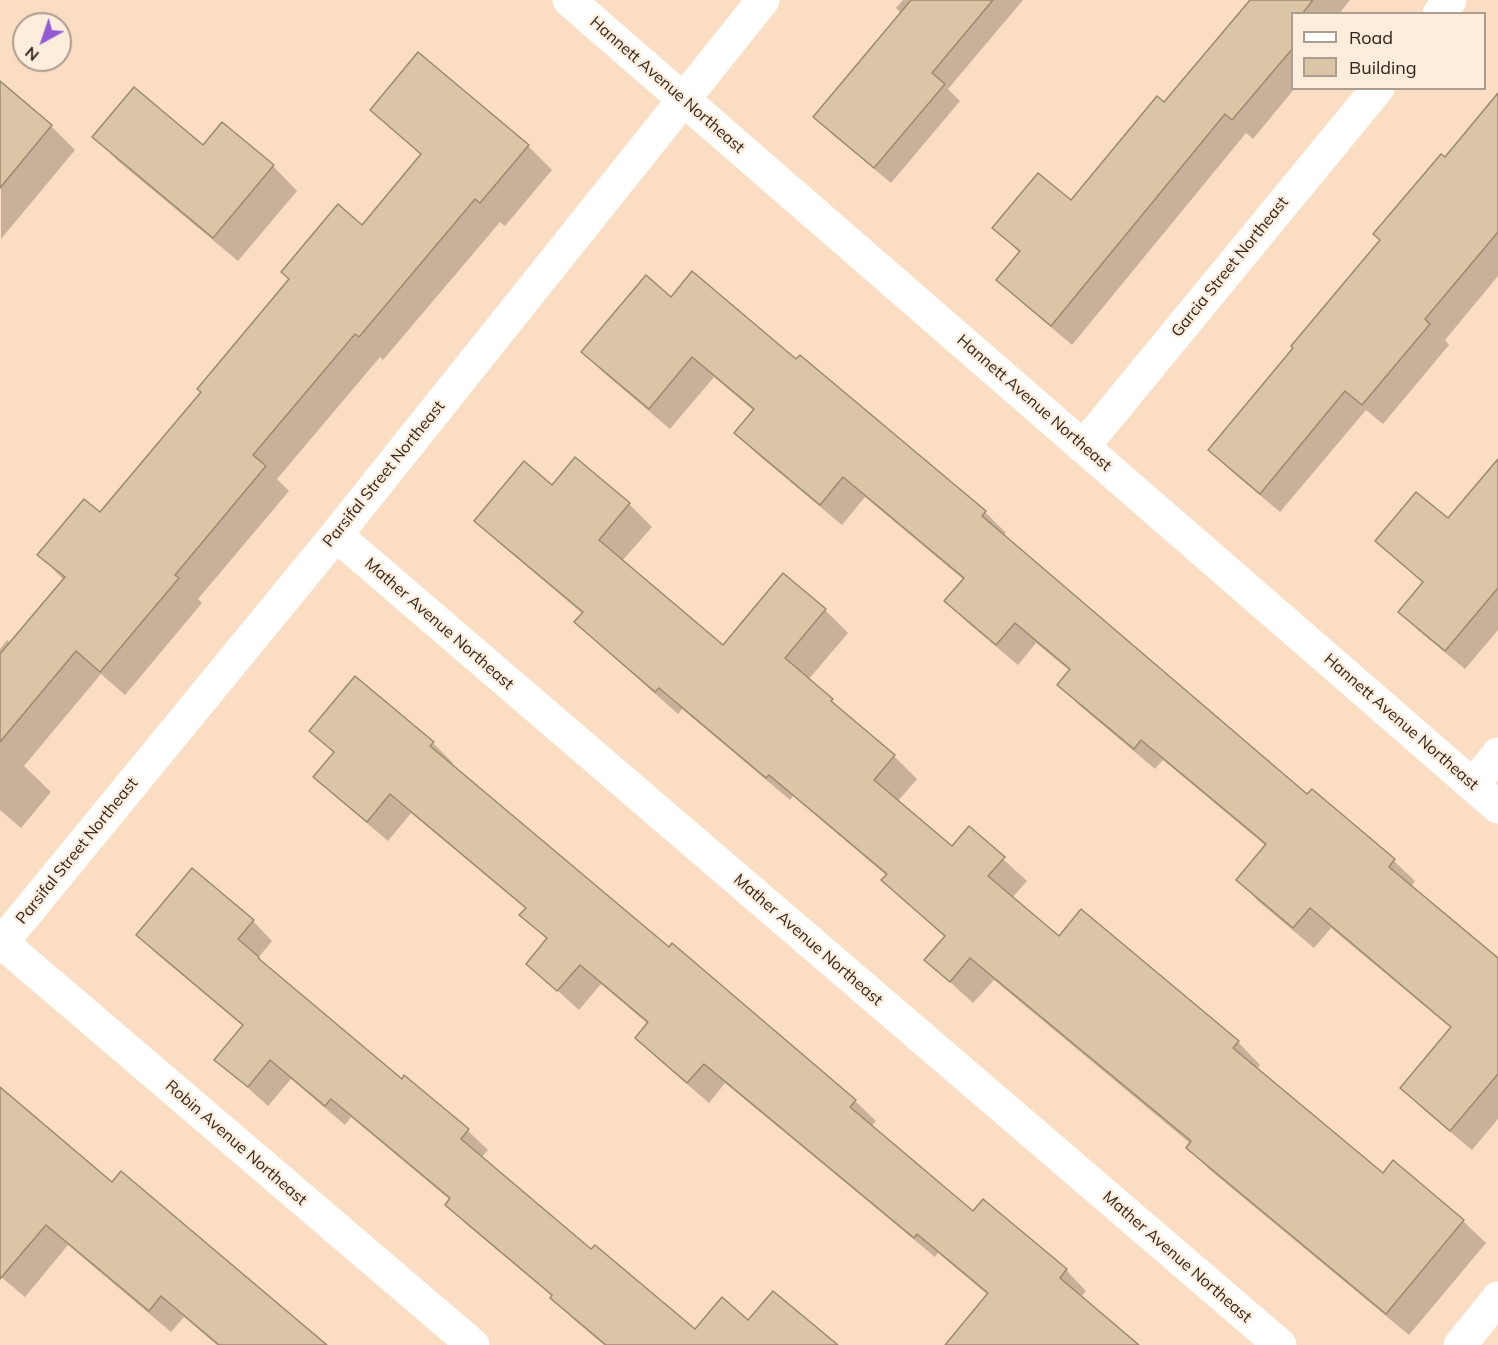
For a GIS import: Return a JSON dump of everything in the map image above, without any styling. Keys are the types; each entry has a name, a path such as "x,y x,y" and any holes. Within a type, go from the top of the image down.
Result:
{"street":[{"name":"Hannett Avenue Northeast","path":"569,0 1498,807"},
{"name":"Parsifal Street Northeast","path":"1,943 336,535 763,0"},
{"path":"1441,12 1450,0"},
{"name":"Garcia Street Northeast","path":"1083,447 1376,90"},
{"name":"Mather Avenue Northeast","path":"336,535 1280,1345"},
{"path":"1473,785 1498,753"},
{"name":"Robin Avenue Northeast","path":"1,943 473,1345"},
{"path":"1460,1345 1498,1298"}],"building":[{"path":"911,0 993,0 932,73 945,84 874,168 813,117"},
{"path":"1250,0 1313,0 1304,12 1291,12 1291,50 1232,120 1225,114 1051,326 996,280 1020,251 992,228 1038,173 1071,200 1157,96 1164,102"},
{"path":"418,52 529,145 480,203 475,199 359,337 355,334 253,455 266,466 175,575 179,578 100,672 76,651 0,742 0,654 65,577 37,555 84,499 100,512 201,392 197,389 289,279 281,272 338,204 362,225 421,154 370,110"},
{"path":"0,81 52,125 0,188"},
{"path":"134,87 203,145 222,122 274,165 213,238 92,137"},
{"path":"1498,93 1498,232 1425,319 1430,324 1362,405 1345,391 1260,494 1208,450 1380,240 1373,234 1441,154 1445,157"},
{"path":"692,271 796,359 800,355 986,511 982,516 1307,794 1312,789 1395,859 1389,867 1498,958 1498,1074 1450,1131 1400,1088 1451,1027 1310,908 1293,928 1236,880 1266,844 1141,740 1134,749 1057,685 1070,669 1015,623 996,645 944,601 964,578 843,477 820,505 734,433 754,409 692,357 649,409 581,352 646,275 671,297"},
{"path":"575,457 630,503 599,540 723,645 783,573 826,609 785,658 833,699 831,701 895,755 874,780 952,846 969,826 1005,857 988,876 1059,936 1081,909 1239,1041 1233,1048 1383,1173 1393,1160 1464,1220 1386,1314 1186,1148 1191,1141 970,958 950,982 924,960 945,936 881,880 887,874 769,775 766,778 659,688 655,692 574,622 583,612 474,521 524,461 552,485"},
{"path":"1498,459 1498,588 1445,651 1398,612 1423,582 1375,541 1416,492 1448,518"},
{"path":"355,676 434,742 430,746 669,947 672,943 856,1100 850,1107 973,1211 983,1199 1067,1269 1060,1278 1139,1345 945,1345 988,1293 917,1234 914,1238 704,1064 687,1083 635,1038 648,1022 580,965 557,991 526,964 547,938 519,915 526,908 390,794 367,822 313,777 334,752 309,731"},
{"path":"192,868 254,920 238,939 258,958 402,1079 404,1075 469,1129 461,1139 591,1249 595,1245 695,1329 722,1297 748,1320 773,1291 838,1345 606,1345 550,1298 552,1295 445,1205 450,1198 331,1099 325,1106 270,1060 248,1087 214,1060 243,1025 136,935"},
{"path":"0,1087 112,1182 121,1171 327,1345 219,1345 161,1296 149,1311 46,1225 0,1279"}]}
